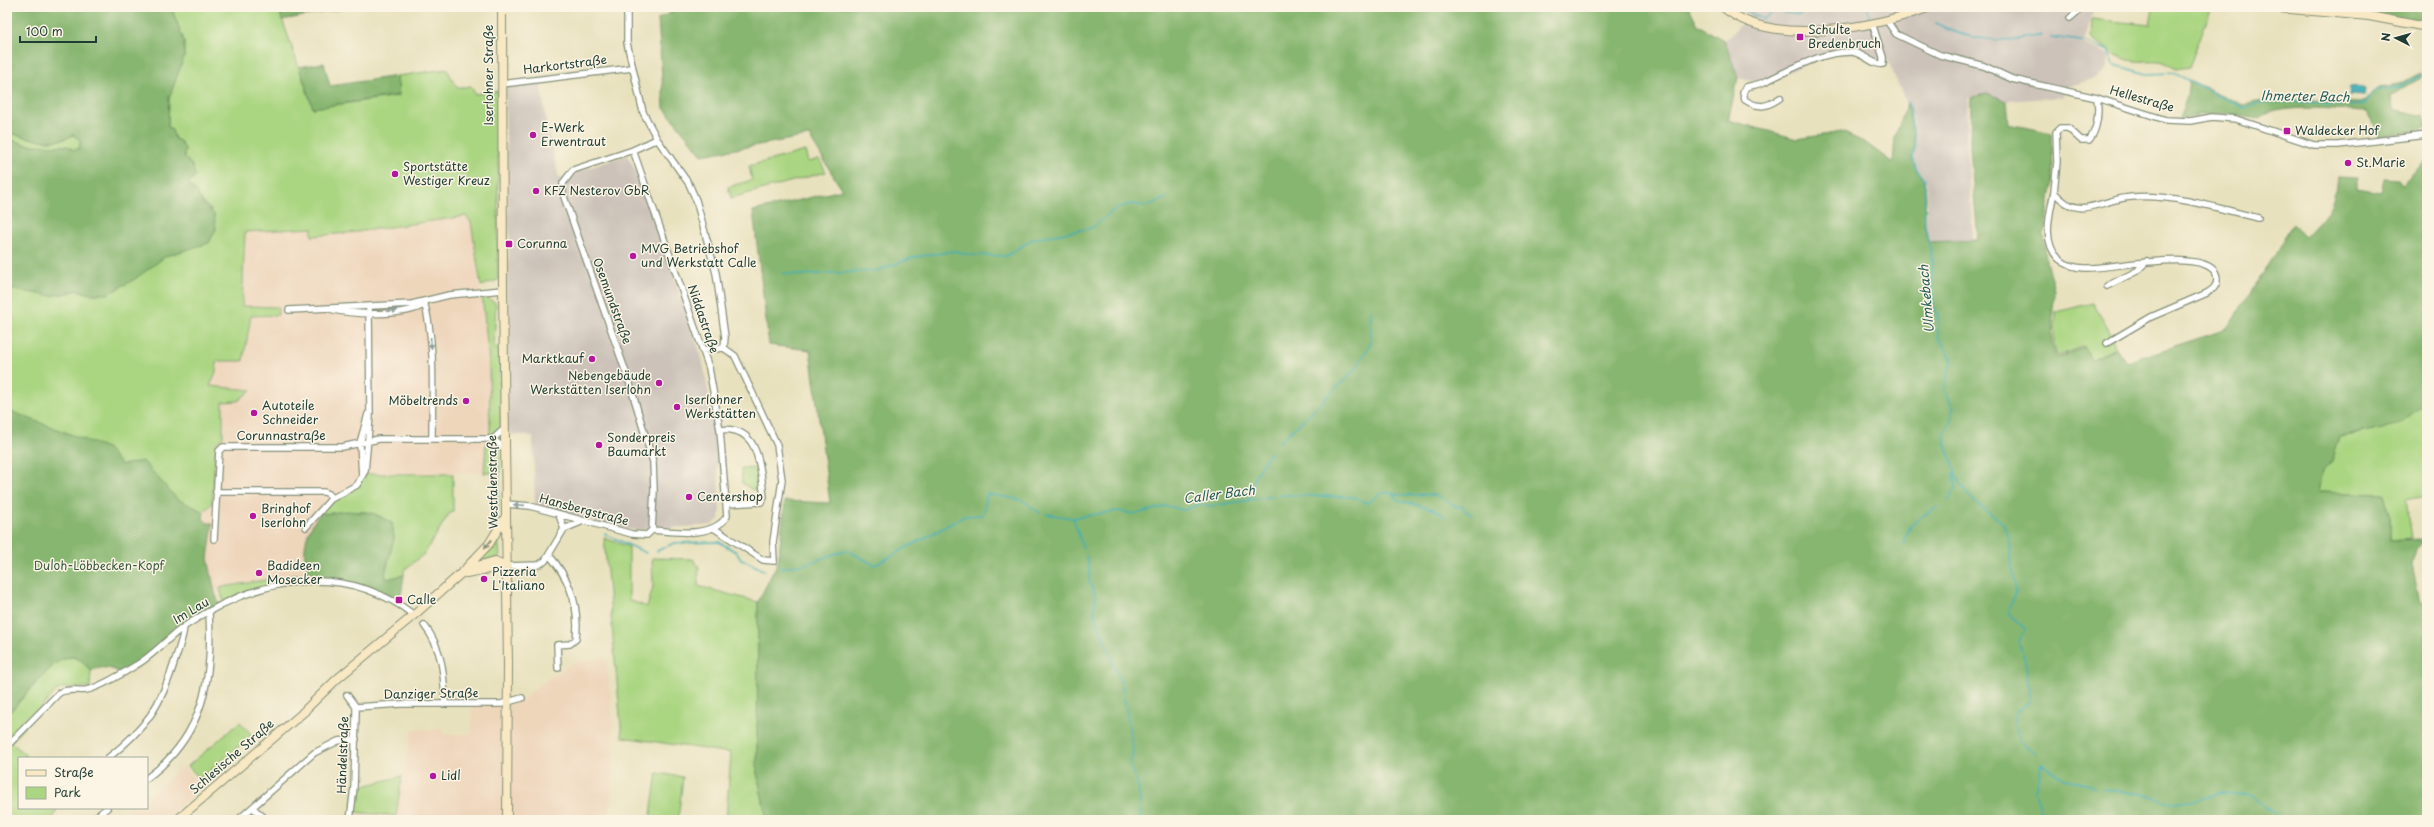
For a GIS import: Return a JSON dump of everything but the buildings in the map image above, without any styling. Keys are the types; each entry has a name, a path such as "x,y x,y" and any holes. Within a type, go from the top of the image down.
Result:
{"main road":[{"name":"Iserlohner Straße","path":"501,143 502,7"},
{"path":"1723,7 1749,22 1782,31 1813,31 1887,21 1930,7"},
{"path":"2266,7 2369,16 2427,26"},
{"name":"Westfalenstraße","path":"501,143 507,566 506,820"},
{"path":"466,569 489,544 506,515"},
{"name":"Schlesische Straße","path":"177,820 302,713 337,679 414,615 466,569 495,561 507,566"},
{"name":"Schlesische Straße","path":"454,579 474,571 507,566"}],"street":[{"path":"627,7 628,43 632,68 643,112 657,139 681,171 696,200 716,273 725,337 724,348"},
{"path":"2070,18 2083,7"},
{"name":"Hellestraße","path":"1887,21 1896,34 1940,55 1984,66 2012,79 2097,98 2166,120 2190,121 2212,117 2236,119 2314,145 2345,144 2427,135"},
{"path":"1780,98 1767,106 1759,107 1746,101 1743,95 1745,88 1748,86 1764,82 1812,60 1854,53 1863,55 1879,65 1883,64 1884,57 1872,23"},
{"name":"Harkortstraße","path":"502,84 632,68"},
{"path":"2097,98 2098,113 2094,132 2089,140 2081,140 2068,128 2060,128 2056,132 2057,162 2049,237 2053,251 2061,261 2084,268 2163,260 2203,265 2214,270 2217,277 2217,285 2207,293 2151,317 2107,343"},
{"name":"Osemundstraße","path":"652,530 653,462 629,381 563,194 563,184 573,170 633,150 657,139"},
{"name":"Niddastraße","path":"633,150 709,368 720,430 727,516 722,524 715,529"},
{"path":"2054,192 2069,206 2078,209 2123,198 2150,197 2207,205 2258,218"},
{"path":"2107,286 2137,271 2147,261"},
{"path":"289,310 425,302 455,294 502,290"},
{"path":"326,308 369,313 417,310 425,302"},
{"path":"425,302 432,354 434,404 432,438"},
{"path":"306,527 331,500 354,488 362,476 365,468 369,412 369,306"},
{"path":"702,350 724,348 735,356 778,445 782,480 773,542 774,561 764,560 723,536 715,529"},
{"path":"362,476 360,443 369,412"},
{"path":"504,429 493,439 505,449"},
{"path":"720,430 739,431 751,442 757,453 764,497 761,502 726,504"},
{"name":"Corunnastraße","path":"214,539 219,451 223,447 342,447 368,440 432,438 493,439"},
{"path":"216,492 324,492 329,494 331,500"},
{"name":"Hansbergstraße","path":"506,504 530,506 589,524 632,534 647,535 652,530 678,532 715,529"},
{"path":"559,515 564,528"},
{"path":"507,566 538,565 545,561 564,528 582,522"},
{"path":"548,555 562,570 568,581 576,614 576,639 570,644 557,645 558,668"},
{"name":"Im Lau","path":"7,746 59,693 66,690 87,690 118,675 140,663 184,627 253,592 315,580 343,584 384,596 414,615"},
{"path":"148,777 165,762 185,739 201,707 209,670 209,613"},
{"path":"424,625 433,637 440,656 445,704"},
{"path":"109,757 126,744 153,714 168,682 184,627"},
{"name":"Händelstraße","path":"347,695 356,707 354,787 350,820"},
{"name":"Danziger Straße","path":"356,707 401,704 507,703 522,698"},
{"path":"238,820 314,753 338,741 356,739"},
{"path":"253,808 267,820"},
{"path":"92,820 106,809"}],"shaded area":[{"path":"1736,7 2094,7 2084,43 2110,55 2106,70 2096,78 2067,87 2062,97 2007,101 1987,93 1968,98 1966,135 1973,240 1930,242 1926,224 1928,199 1926,179 1916,168 1914,158 1917,145 1913,118 1888,61 1875,61 1860,53 1832,55 1760,83 1738,78 1725,41 1750,15"},
{"path":"540,81 547,126 559,178 627,155 639,177 702,358 715,427 720,512 719,519 712,525 636,530 617,528 535,505 533,436 506,434 506,288 510,236 508,222 505,86"},
{"path":"466,216 470,219 472,230 489,362 490,442 487,442 484,473 364,474 308,532 305,553 308,576 215,593 208,554 213,524 207,523 203,518 204,512 212,503 216,443 223,438 223,402 236,402 250,390 210,386 216,372 216,361 243,361 251,316 278,315 278,307 242,306 244,232 312,228 312,236 349,233"},
{"path":"606,658 613,722 614,764 609,820 352,820 353,813 397,816 412,730 443,729 443,734 472,734 472,705 506,706 523,700 538,686 575,662"},
{"path":"183,766 201,788 164,820 137,820 130,811 133,809 148,809 148,796"}],"green space":[{"path":"7,7 171,7 184,41 184,57 169,98 168,127 172,130 175,139 180,141 185,149 184,157 193,167 195,176 188,184 196,191 204,205 214,214 216,229 209,243 166,256 135,279 108,294 90,294 78,290 52,296 7,289 7,139 28,145 67,146 74,150 80,148 80,140 73,135 65,139 49,141 23,137 7,132"},
{"name":"Duloh-Löbbecken-Kopf","path":"171,7 278,7 313,108 399,96 397,76 447,69 457,88 471,86 475,94 498,91 498,280 481,286 471,222 466,216 349,233 312,236 312,228 245,232 242,306 278,307 278,315 251,316 243,361 216,361 216,372 210,386 251,390 238,401 223,402 223,438 216,443 212,503 204,512 193,507 204,541 216,604 65,653 7,706 7,286 50,295 66,294 78,290 90,294 166,256 209,242 216,229 211,210 204,204 188,184 193,167 184,157 185,149 180,141 175,139 172,130 168,127 169,98 184,57 184,41"},
{"path":"279,7 353,7 282,20"},
{"path":"682,7 1689,7 1698,25 1725,41 1738,78 1728,120 1797,139 1842,132 1866,143 1893,163 1895,137 1907,103 1915,145 1913,158 1916,169 1925,180 1926,199 1924,224 1928,242 1978,240 1970,148 1971,98 1987,93 2007,101 2009,124 2052,133 2053,182 2044,234 2046,261 2054,290 2052,342 2056,358 2085,347 2091,360 2116,348 2126,362 2227,329 2275,255 2292,224 2305,237 2324,217 2334,197 2337,177 2357,178 2357,189 2381,193 2384,178 2398,179 2402,184 2427,160 2427,399 2401,424 2340,437 2332,461 2322,471 2318,492 2384,494 2390,515 2390,540 2425,539 2415,549 2412,564 2420,603 2427,605 2427,820 767,820 757,773 758,602 778,562 785,501 830,503 810,350 769,345 753,211 842,190 809,136 702,155 664,108 658,19"},
{"path":"2153,7 2212,7 2189,67 2176,69 2169,64 2162,62 2137,61 2123,58 2107,49 2091,37 2092,19 2150,25"},
{"path":"2367,7 2427,7 2427,25 2368,13"},
{"path":"324,63 330,86 397,76 399,95 313,108 299,67"},
{"path":"2420,73 2419,79 2391,95 2393,110 2423,117 2426,128 2378,138 2374,123 2367,111 2296,108 2269,113 2258,118 2219,114 2179,118 2187,97 2189,80 2243,105 2257,102 2285,100 2359,103 2366,101 2378,87 2400,84"},
{"path":"7,132 32,139 49,141 66,139 73,135 80,139 80,148 74,150 67,146 28,145 7,139"},
{"path":"805,151 808,162 819,159 826,172 731,198 728,187 752,180 749,166"},
{"path":"482,295 496,303 494,348 499,348 501,428 497,433 490,435 489,362"},
{"path":"2093,303 2114,339 2112,340 2116,348 2090,360 2084,346 2057,356 2054,342 2056,312"},
{"path":"2427,399 2427,496 2406,500 2412,538 2390,540 2390,515 2384,494 2318,492 2322,471 2332,461 2340,437 2375,429 2408,413"},
{"name":"Duloh-Löbbecken-Kopf","path":"7,410 107,448 121,465 143,461 177,499 204,512 203,518 207,523 213,523 208,558 215,593 220,606 183,626 139,663 121,673 106,668 99,668 91,671 78,658 65,658 56,663 47,671 7,715"},
{"path":"486,442 498,444 501,447 498,511 494,509 495,473 484,473"},
{"path":"759,468 761,489 753,490 742,483 741,469"},
{"path":"364,474 453,474 453,512 449,514 424,554 404,570 404,575 387,579 385,574 394,538 392,523 375,514 366,512 321,512 331,501 348,493"},
{"path":"345,511 372,513 392,523 394,538 385,574 387,579 404,575 400,603 356,585 331,580 308,579 305,551 307,536 315,520 321,512 324,514"},
{"path":"498,536 500,557 476,563"},
{"path":"604,538 629,547 629,600 647,607 653,587 652,558 693,559 699,567 698,586 758,602 757,773 767,820 726,820 731,753 622,737"},
{"path":"307,573 308,579 270,586 225,601 223,600 220,588 223,587"},
{"path":"72,657 81,660 91,671 90,687 63,688 56,691 11,742 28,757 18,757 18,809 57,809 53,820 7,820 7,715 57,661"},
{"path":"240,722 252,735 200,779 188,766"},
{"path":"657,773 683,777 678,820 650,820"},
{"path":"402,776 396,816 353,812 356,788"}],"water":[{"path":"2358,86 2366,89 2365,96 2349,95 2350,87"}],"waterway":[{"name":"Ihmerter Bach","path":"1737,7 1763,19 1775,11 1800,15 1808,7"},
{"path":"1868,7 1869,18"},
{"name":"Ihmerter Bach","path":"1936,23 1961,34 1988,39 2002,40 2029,38 2042,35"},
{"name":"Ihmerter Bach","path":"2051,37 2088,42 2109,51 2114,65 2147,74 2174,73 2244,108 2271,102 2299,102 2354,106 2365,104 2377,89 2400,87 2419,76 2427,75"},
{"name":"Ulmkebach","path":"1908,102 1916,145 1913,158 1916,169 1925,179 1925,224 1933,264 1932,288 1934,307 1938,315 1938,336 1952,359 1944,389 1952,405 1951,419 1945,435 1945,445 1961,486 1970,498 2003,523 2010,547 2016,593 2008,613 2025,629 2019,642 2025,661 2030,700 2015,715 2015,729 2021,742 2036,754"},
{"path":"783,273 799,275 876,271 915,257 955,251 970,255 1006,256 1033,239 1092,228 1114,210 1130,204 1147,206 1166,198"},
{"path":"1279,443 1356,369 1371,342 1371,310"},
{"path":"1248,501 1256,474 1270,452"},
{"path":"1948,500 1956,489 1954,473"},
{"name":"Caller Bach","path":"1046,514 1073,518 1117,511 1136,514 1167,506 1184,510 1201,504 1211,506 1283,495 1353,497 1367,503 1381,493 1392,493 1398,500 1436,510 1447,518"},
{"name":"Caller Bach","path":"780,568 806,564 846,550 875,565 965,516 983,515 987,494 1022,500 1040,513"},
{"name":"Caller Bach","path":"1393,494 1425,494 1440,497 1456,507 1462,506 1468,513 1473,515"},
{"path":"1903,547 1907,532 1914,522 1937,507"},
{"path":"1073,518 1083,548"},
{"name":"Caller Bach","path":"605,534 646,553"},
{"name":"Caller Bach","path":"657,551 674,543 719,542 736,552 740,558 765,571"},
{"path":"1086,556 1090,571 1089,582 1096,596 1094,612 1122,686 1133,751 1130,766 1134,772 1138,785 1141,820"},
{"name":"Ulmkebach","path":"2044,820 2035,791 2041,764 2064,779 2082,782 2096,788"},
{"path":"2103,789 2141,794 2174,803 2198,800 2222,793 2253,796 2282,820"}],"place":[{"name":"Schulte Bredenbruch","path":"1800,37"},
{"name":"Waldecker Hof","path":"2287,131"},
{"name":"E-Werk Erwentraut","path":"533,135"},
{"name":"St.Marie","path":"2348,163"},
{"name":"Sportstätte Westiger Kreuz","path":"395,174"},
{"name":"KFZ Nesterov GbR","path":"536,191"},
{"name":"Corunna","path":"509,244"},
{"name":"MVG Betriebshof und Werkstatt Calle","path":"633,256"},
{"name":"Marktkauf","path":"592,359"},
{"name":"Nebengebäude Werkstätten Iserlohn","path":"659,383"},
{"name":"Möbeltrends","path":"466,401"},
{"name":"Iserlohner Werkstätten","path":"677,407"},
{"name":"Autoteile Schneider","path":"254,413"},
{"name":"Sonderpreis Baumarkt","path":"599,445"},
{"name":"Centershop","path":"689,497"},
{"name":"Bringhof Iserlohn","path":"253,516"},
{"name":"Badideen Mosecker","path":"259,573"},
{"name":"Pizzeria L'Italiano","path":"484,579"},
{"name":"Calle","path":"399,600"},
{"name":"Lidl","path":"433,776"}]}
